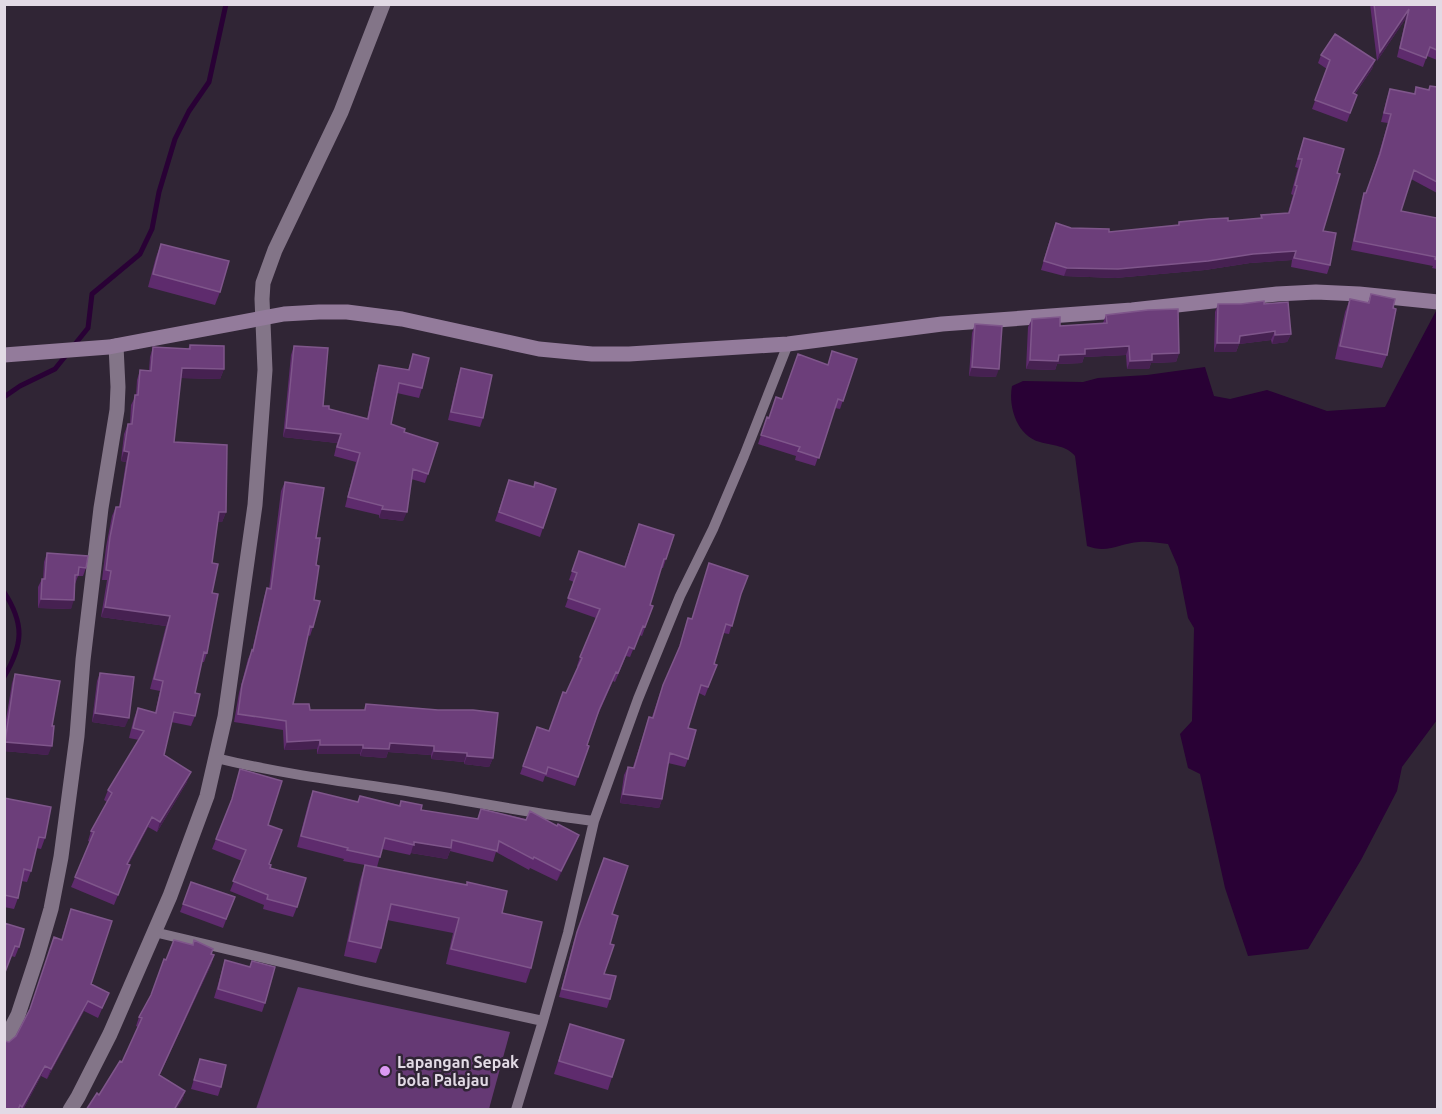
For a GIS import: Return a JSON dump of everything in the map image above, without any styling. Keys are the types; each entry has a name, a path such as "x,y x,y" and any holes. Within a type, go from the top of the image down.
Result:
{"main road":[{"path":"4,355 113,347 264,317 319,312 373,315 436,325 539,349 592,354 788,344 952,323 1132,310 1277,294 1316,292 1359,294 1437,302"}],"street":[{"path":"70,1110 110,1034 192,840 207,796 225,717 255,505 265,396 263,283 267,269 341,112 383,4"},
{"path":"4,1042 18,1016 37,957 51,909 61,857 77,736 83,660 101,508 117,410 118,387 113,347"}],"lane":[{"path":"516,1110 568,933 594,821 657,651 680,596 713,529 788,344"},
{"path":"216,758 334,781 594,821"},
{"path":"154,932 543,1021"}],"shaded area":[{"path":"1437,309 1437,720 1402,767 1397,791 1361,860 1308,949 1248,956 1225,888 1200,774 1188,768 1180,734 1192,721 1194,628 1188,618 1178,567 1168,544 1139,542 1108,549 1087,546 1075,456 1063,448 1040,442 1025,434 1013,411 1012,386 1023,381 1083,382 1098,378 1147,375 1205,367 1214,396 1230,399 1267,390 1327,411 1385,407"},
{"name":"Lapangan Sepak bola Palajau","path":"298,987 510,1032 489,1109 256,1109"}],"building":[{"path":"1374,4 1437,4 1437,50 1430,47 1426,58 1400,48 1409,9 1380,52"},
{"path":"1335,34 1375,60 1353,93 1357,95 1350,113 1315,100 1330,60 1321,55"},
{"path":"1430,86 1437,87 1437,182 1414,170 1401,211 1437,218 1437,260 1436,257 1354,241 1364,193 1366,193 1380,154 1391,114 1384,113 1390,89 1415,94 1416,87 1429,90"},
{"path":"1304,138 1344,149 1337,173 1340,174 1323,231 1336,233 1330,265 1294,258 1296,251 1118,269 1067,268 1044,261 1056,223 1071,228 1109,229 1109,232 1179,225 1179,222 1228,218 1228,221 1289,213 1297,186 1295,185 1302,159 1298,159"},
{"path":"161,244 229,261 220,292 153,274"},
{"path":"1371,294 1395,299 1393,308 1396,309 1387,355 1340,346 1350,299 1369,303"},
{"path":"1264,301 1264,304 1288,302 1291,334 1275,335 1275,331 1240,336 1239,343 1217,343 1218,304"},
{"path":"1178,309 1179,353 1152,354 1152,360 1130,361 1129,346 1085,349 1085,354 1059,355 1058,361 1030,360 1032,319 1060,317 1060,326 1107,323 1106,315"},
{"path":"975,324 1002,326 999,369 972,367"},
{"path":"190,345 224,346 224,369 182,368 174,442 227,445 226,512 219,512 212,563 218,564 212,593 218,594 207,653 204,652 195,693 200,694 195,716 174,712 164,755 191,772 160,822 152,817 127,864 130,865 118,895 75,877 94,832 91,831 112,793 108,790 144,731 133,728 138,708 156,713 163,681 154,679 170,616 105,607 111,571 106,570 110,537 116,507 120,507 129,452 124,451 128,424 132,424 135,395 138,395 140,370 151,371 153,347 190,349"},
{"path":"294,346 328,348 323,406 368,419 379,365 409,370 413,354 429,358 422,388 399,383 391,424 405,429 404,432 438,443 428,474 413,469 407,512 382,509 383,506 348,497 360,453 337,447 341,434 286,428"},
{"path":"832,351 857,359 843,401 838,399 819,458 798,451 800,447 761,435 776,397 782,399 798,354 828,365"},
{"path":"461,368 492,375 483,418 451,412"},
{"path":"509,480 534,487 535,482 556,489 543,528 499,512"},
{"path":"285,482 324,488 316,538 320,538 314,600 320,601 313,627 310,626 293,704 309,704 310,710 365,710 366,704 498,713 493,758 467,756 467,753 434,751 434,746 390,743 389,749 363,748 363,745 320,745 320,740 287,742 286,721 238,714 242,685 253,651 267,588 271,589"},
{"path":"639,524 674,535 666,559 664,559 650,605 653,606 645,627 643,626 634,649 629,647 599,710 578,777 548,767 546,774 523,766 537,727 549,731 563,692 566,693 582,658 580,657 600,609 568,598 577,573 572,571 579,551 625,567"},
{"path":"47,553 88,556 86,568 79,567 78,575 75,575 74,600 41,599"},
{"path":"709,563 748,576 732,626 726,624 714,664 717,665 708,687 701,685 688,728 696,730 688,759 670,753 662,799 623,794 628,767 634,768 649,717 653,718 688,618 692,619"},
{"path":"100,673 134,677 129,718 95,713"},
{"path":"15,674 60,681 52,726 54,726 52,746 5,742"},
{"path":"240,769 282,781 268,825 282,830 269,864 270,868 306,878 297,907 267,899 268,895 233,881 246,850 216,839 232,799"},
{"path":"313,791 358,802 360,796 400,806 401,801 422,805 421,810 478,819 481,809 526,820 530,811 579,835 561,871 499,841 497,851 452,840 451,848 414,842 414,845 385,838 380,857 301,836"},
{"path":"4,798 51,807 45,838 39,837 31,871 24,869 18,898 4,895"},
{"path":"604,858 628,866 612,914 618,916 610,944 614,945 604,974 616,976 610,999 562,989 577,932"},
{"path":"365,865 507,891 502,913 542,922 531,968 451,949 459,918 391,904 381,948 349,941"},
{"path":"191,882 235,897 226,919 183,904"},
{"path":"71,909 112,921 91,984 109,993 102,1008 88,1001 51,1069 45,1066 22,1107 20,1105 18,1110 4,1110 4,1041 9,1042 16,1036 30,1009 54,937 62,940"},
{"path":"4,923 24,929 19,947 15,946 4,975"},
{"path":"174,940 193,945 194,940 213,949 211,954 214,955 159,1075 185,1091 174,1110 86,1110 97,1093 99,1095 120,1061 122,1062 142,1018 139,1017 151,995 164,959 166,960"},
{"path":"225,960 250,967 252,961 275,967 265,1003 218,989"},
{"path":"570,1024 624,1040 612,1077 559,1061"},
{"path":"200,1059 226,1065 221,1087 194,1080"}],"waterway":[{"path":"4,397 20,386 55,369 88,328 92,294 140,254 152,229 159,192 175,139 189,111 209,82 226,4"},
{"path":"4,592 16,614 19,635 15,655 4,677"}],"place":[{"name":"Lapangan Sepak bola Palajau","path":"385,1071"}]}
